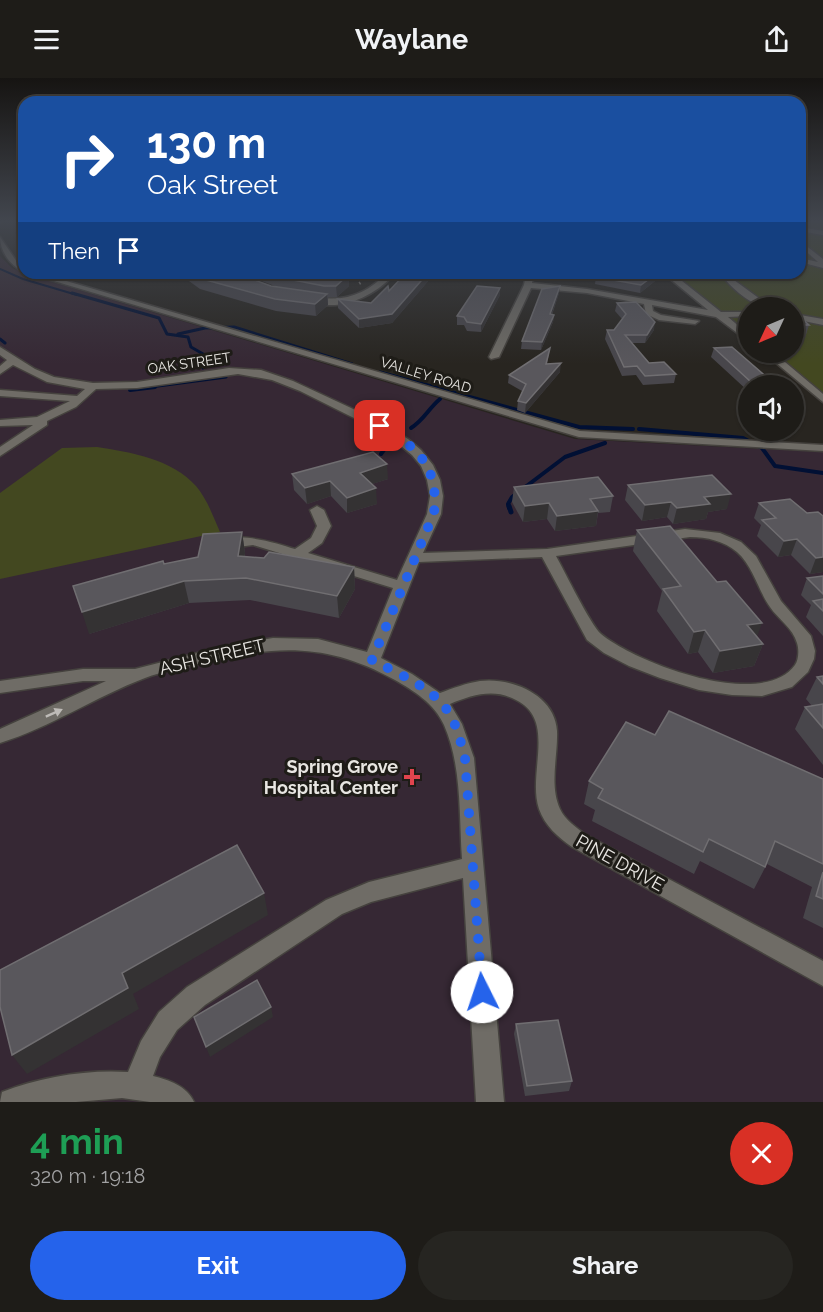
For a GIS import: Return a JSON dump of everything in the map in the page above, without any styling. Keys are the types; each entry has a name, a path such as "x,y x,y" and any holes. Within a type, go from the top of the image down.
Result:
{"street":[{"name":"VALLEY ROAD","path":"52,279 579,434 823,448"},
{"path":"301,297 338,302 365,296 376,290 386,279"},
{"path":"494,357 530,279"},
{"path":"675,279 738,330"},
{"path":"729,279 752,297"},
{"path":"528,285 720,315 738,314"},
{"path":"648,302 649,312 659,317 695,321"},
{"path":"804,314 823,313"},
{"path":"804,317 823,322"},
{"name":"OAK STREET","path":"0,350 29,371 51,380 93,387 155,383 244,371 270,376 370,420 391,432 422,456 435,486 434,513 372,660"},
{"path":"0,371 13,360"},
{"path":"780,363 823,399"},
{"path":"0,452 80,399 93,387"},
{"path":"0,393 80,399"},
{"path":"0,423 30,423 53,417"},
{"path":"297,554 317,540 324,525 317,510"},
{"path":"414,558 458,559 547,553 588,545 694,533 721,539 746,553 765,590 802,632 808,644 807,656 801,670 787,682 737,690 703,685 624,659 604,647 593,636 547,553"},
{"path":"218,545 254,541 402,586"},
{"name":"ASH STREET","path":"0,736 138,674 242,647 280,641 344,648 372,660 439,700 450,714 465,758 490,1102"},
{"name":"ASH STREET","path":"0,687 83,675 138,674"},
{"name":"PINE DRIVE","path":"439,700 471,689 487,687 507,689 537,704 547,716 549,729 544,790 549,811 562,828 579,841 823,974"},
{"path":"136,1087 150,1050 168,1021 196,996 334,907 369,892 473,866"},
{"path":"12,1102 94,1085 136,1087 172,1095 180,1102"}],"path":[{"path":"354,279 361,284 355,292 365,296"}],"shaded area":[{"name":"Spring Grove Hospital Center","path":"0,268 18,270 18,279 42,279 575,439 823,452 823,1102 0,1102"}],"green space":[{"path":"806,268 823,268 823,394 804,379 804,375 799,375 784,363 804,363 804,297 738,297 738,326 681,279 806,279"},
{"path":"97,447 150,458 175,469 196,486 210,508 220,532 0,579 0,493 62,448"}],"building":[{"path":"203,279 252,279 271,286 327,294 315,304 275,299"},
{"path":"288,279 344,279 336,286"},
{"path":"400,279 423,279 392,314 359,319 338,299 371,303 388,286 389,291"},
{"path":"607,279 649,279 641,285"},
{"path":"477,286 500,288 481,324 467,322 464,317 457,316"},
{"path":"560,286 550,314 554,315 542,342 522,341 542,289"},
{"path":"636,302 655,322 647,335 625,335 649,363 664,362 676,374 645,376 637,366 624,367 607,330 614,330 626,314 617,303"},
{"path":"732,347 738,352 738,363 750,363 764,375 743,375 714,348"},
{"path":"550,348 546,364 561,363 526,403 518,401 526,384 509,375"},
{"path":"373,452 387,464 360,473 376,488 347,498 330,481 305,488 292,474"},
{"path":"712,475 731,494 704,497 710,504 677,508 671,502 645,505 628,485"},
{"path":"598,477 613,496 590,499 598,511 557,516 549,503 525,506 514,487"},
{"path":"790,499 807,513 818,512 823,516 823,557 816,558 797,539 784,541 762,520 776,518 759,503"},
{"path":"670,526 717,582 726,581 762,623 747,625 763,644 720,651 705,630 694,632 663,589 681,586 637,530"},
{"path":"242,532 238,556 264,558 269,552 354,567 337,596 246,578 184,581 82,612 73,586 163,561 164,564 198,557 203,534"},
{"path":"823,576 823,594 807,578"},
{"path":"823,599 823,611 813,601"},
{"path":"823,676 823,684 817,677"},
{"path":"823,704 823,728 805,707"},
{"path":"669,711 823,779 823,864 775,841 765,867 709,839 703,852 598,798 603,789 589,781 626,722 655,735"},
{"path":"237,845 264,893 122,973 128,988 12,1055 0,1007 0,970"},
{"path":"823,872 823,899 816,896"},
{"path":"257,980 271,1007 206,1047 194,1017"},
{"path":"558,1020 572,1081 527,1086 516,1024"}],"waterway":[{"path":"0,269 18,277"},
{"path":"23,279 77,295"},
{"path":"72,293 159,318 167,334 188,337 191,347 210,358 203,368"},
{"path":"178,334 205,328 234,327 352,364"},
{"path":"0,339 5,343"},
{"path":"380,372 439,388"},
{"path":"143,388 226,377"},
{"path":"130,390 155,387"},
{"path":"433,387 579,427 633,429"},
{"path":"411,428 440,399"},
{"path":"639,429 743,438 762,448 775,466 823,473"},
{"path":"381,454 391,440"},
{"path":"509,508 508,504 512,497 565,457 605,443"},
{"path":"509,506 511,512"}],"place":[{"name":"Spring Grove Hospital Center","path":"412,777"}],"route":[{"path":"380,426 410,445 422,456 430,470 436,500 428,530 372,660 439,700 450,714 456,730 465,758 482,992"}]}
